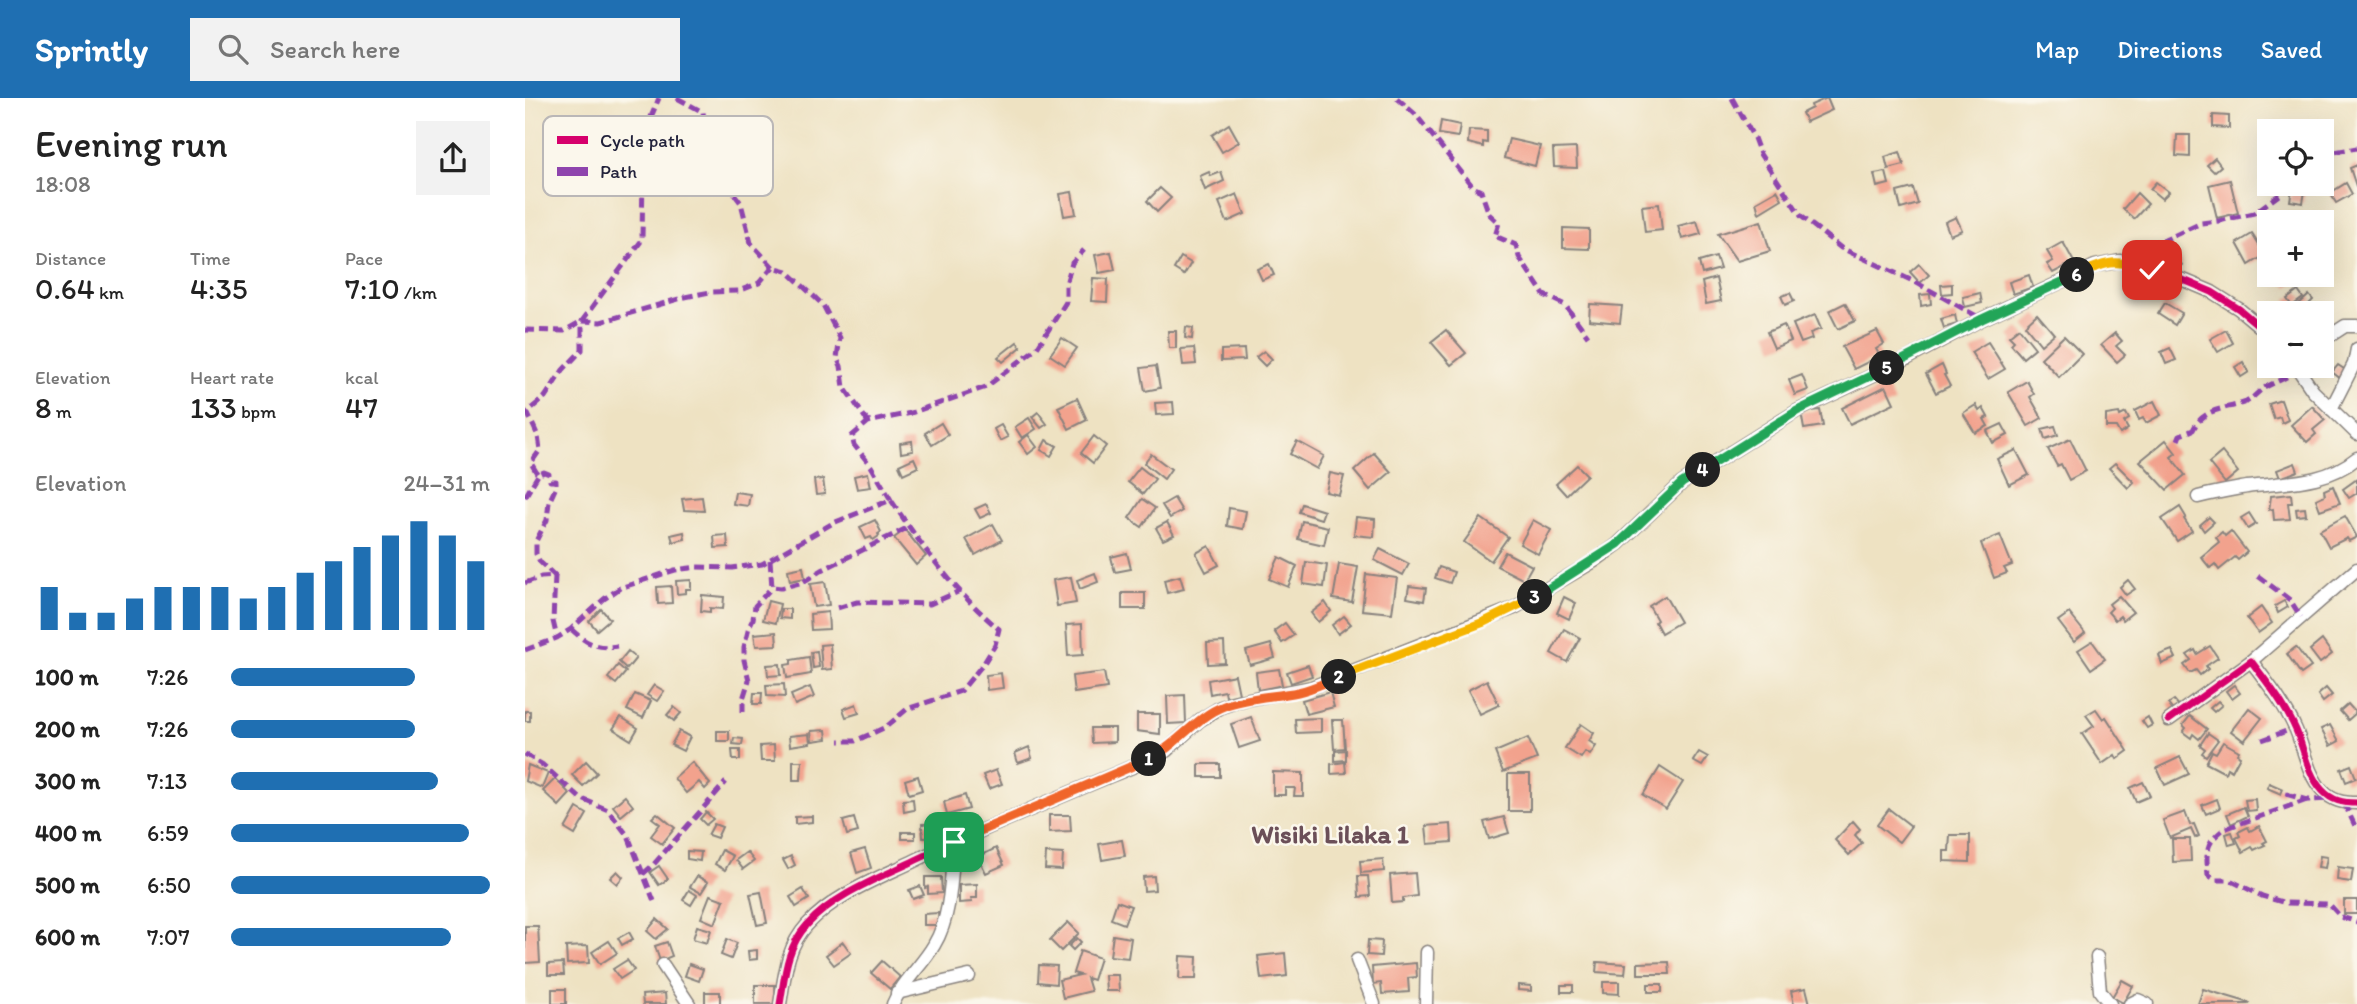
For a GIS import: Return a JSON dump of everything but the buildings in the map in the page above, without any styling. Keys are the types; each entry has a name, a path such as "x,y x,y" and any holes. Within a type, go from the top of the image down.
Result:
{"street":[{"path":"779,1004 793,944 808,924 836,901 868,883 954,842 1151,759 1166,751 1201,720 1221,707 1313,687 1514,608 1596,560 1618,544 1682,483 1797,411 2095,266 2120,261 2186,281 2212,292 2257,324"},
{"path":"2334,333 2345,326 2357,326"},
{"path":"2331,409 2354,364 2357,332"},
{"path":"2304,378 2357,434"},
{"path":"2198,497 2248,487 2311,480 2333,472 2357,458"},
{"path":"2169,720 2251,661 2357,569"},
{"path":"2251,661 2271,687 2295,728 2317,783 2334,799 2344,803 2357,803"},
{"path":"895,999 935,944 944,921 954,842"},
{"path":"1426,1004 1427,952"},
{"path":"2097,957 2100,991 2110,1004"},
{"path":"1357,960 1374,1004"},
{"path":"663,965 689,1004"},
{"path":"895,999 969,976"},
{"path":"2130,1004 2138,1000 2147,1004"}],"marked path":[{"path":"651,116 659,98"},
{"path":"677,98 703,112 704,116"},
{"path":"1397,98 1416,115 1473,187 1481,191 1489,214 1499,223 1495,236 1516,245 1519,257 1544,295 1565,305 1588,336"},
{"path":"1732,98 1760,154 1801,216 1841,248 1915,282 1982,319"},
{"path":"2334,152 2357,148"},
{"path":"525,583 541,577 555,576 540,562 536,554 536,541 547,520 556,481 550,481 549,474 544,472 538,475 531,463 540,450 538,436 527,412 545,397 563,370 582,350 582,321 642,240 643,196"},
{"path":"736,196 741,203 751,243 773,267 787,271 823,305 840,338 837,358 844,387 868,422"},
{"path":"2120,261 2201,223 2254,213 2277,196"},
{"path":"891,500 871,466 854,445 852,436 868,422 911,413 986,387 1037,348 1066,302 1066,284 1072,263 1084,250"},
{"path":"525,330 564,331 582,321 601,322 685,297 710,292 739,291 759,283 773,267"},
{"path":"2178,440 2180,435 2193,430 2209,413 2246,402 2264,388 2284,378"},
{"path":"525,497 538,475"},
{"path":"525,650 557,638 571,629 620,588 675,570 762,564 833,523 891,500 941,569 968,600 999,629 995,645 984,663 961,691 907,709 886,727 855,741 839,741"},
{"path":"770,560 772,587 781,588 803,582 909,527"},
{"path":"555,576 553,621 557,638"},
{"path":"2258,576 2290,600 2301,617"},
{"path":"743,712 743,699 749,680 744,647 755,606 772,587"},
{"path":"837,608 857,602 930,604 960,591"},
{"path":"571,629 592,644 603,647 617,646"},
{"path":"2262,740 2295,728"},
{"path":"525,754 543,765 580,798 608,810 628,836 654,901"},
{"path":"643,874 726,782"},
{"path":"2286,794 2307,800 2334,799"},
{"path":"2307,800 2224,829 2213,839 2208,849 2208,875 2216,880 2230,880 2262,896 2286,903 2329,904 2341,917 2357,922"},
{"path":"2344,803 2357,830"}],"cycle path":[{"path":"780,1004 788,962 800,934 818,914 858,888 974,834 1151,759 1166,751 1200,720 1221,707 1312,687 1514,608 1596,560 1618,544 1682,483 1797,411 2095,266 2120,261 2186,281 2212,292 2257,324"},
{"path":"2169,720 2251,661 2292,721 2317,784 2334,799 2357,803"}],"district":[{"name":"Wisiki Lilaka 1","path":"1330,834"}],"route":[{"path":"954,842 1151,759 1166,751 1201,720 1221,707 1313,687 1514,608 1596,560 1618,544 1682,483 1797,411 2095,266 2120,261 2152,270"}]}
